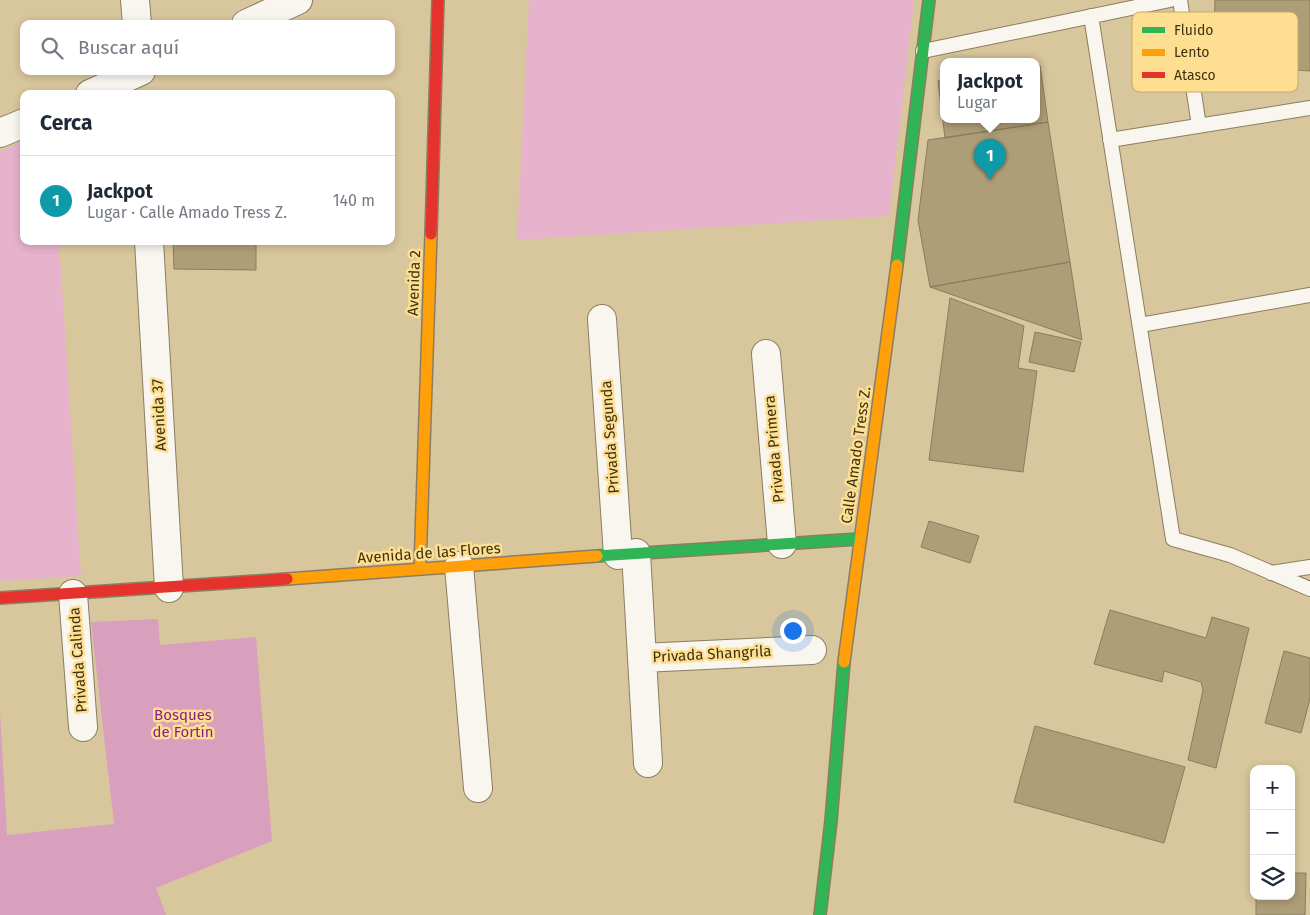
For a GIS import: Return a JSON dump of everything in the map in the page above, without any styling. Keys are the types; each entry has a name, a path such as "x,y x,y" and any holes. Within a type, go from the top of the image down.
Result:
{"street":[{"path":"135,0 137,20"},
{"path":"255,20 298,0"},
{"name":"Avenida 2","path":"420,568 438,0"},
{"name":"Calle Amado Tress Z.","path":"820,915 829,840 843,666 900,245 929,0"},
{"path":"99,90 131,75"},
{"path":"140,75 141,90"},
{"path":"0,132 20,124"},
{"name":"Avenida 37","path":"149,245 169,588"},
{"name":"Privada Segunda","path":"602,319 627,554"},
{"name":"Privada Primera","path":"766,354 782,544"},
{"name":"Avenida de las Flores","path":"0,598 169,588 420,568 860,539"},
{"name":"Privada Shangrila","path":"627,554 642,658 648,763"},
{"path":"459,566 478,788"},
{"name":"Privada Calinda","path":"73,594 83,727"},
{"name":"Privada Shangrila","path":"642,658 812,650"}],"lane":[{"path":"923,51 1170,0"},
{"path":"1091,16 1173,539 1230,554 1310,590"},
{"path":"1194,92 1199,126"},
{"path":"1110,140 1310,108"},
{"path":"1140,325 1310,295"},
{"path":"1270,573 1310,567"}],"shaded area":[{"path":"529,0 914,0 889,216 517,240"},
{"path":"20,143 20,245 59,245 81,576 0,581 0,151"}],"green space":[{"name":"Bosques de Fortín","path":"158,619 160,645 256,637 272,841 156,888 166,915 0,915 0,712 7,835 114,824 91,622"}],"building":[{"path":"1215,0 1310,0 1310,71 1298,70 1298,12 1215,12"},
{"path":"1040,65 1048,122 945,138 943,123 1040,123"},
{"path":"938,81 940,81 940,97"},
{"path":"1048,122 1070,262 930,287 918,220 928,140"},
{"path":"173,245 256,245 256,270 174,269"},
{"path":"1070,262 1082,340 930,287"},
{"path":"950,298 1024,326 1018,368 1037,371 1023,472 929,460"},
{"path":"1035,332 1081,342 1074,372 1029,362"},
{"path":"929,521 979,536 970,563 921,547"},
{"path":"1110,610 1206,638 1212,617 1249,628 1216,768 1188,760 1203,690 1201,682 1164,671 1162,682 1094,664"},
{"path":"1284,651 1310,658 1310,699 1301,733 1265,723"},
{"path":"1035,726 1185,767 1164,843 1014,802"},
{"path":"1295,873 1306,873 1305,915 1256,915 1256,900 1295,900"}],"traffic: fast":[{"path":"897,265 929,0"},
{"path":"597,556 859,539"},
{"path":"820,915 831,821 844,662"}],"traffic: slow":[{"path":"420,568 431,234"},
{"path":"844,662 897,265"},
{"path":"287,579 597,556"}],"traffic: jam":[{"path":"431,234 438,0"},
{"path":"0,598 287,579"}],"place":[{"name":"Jackpot","path":"990,180"}]}
